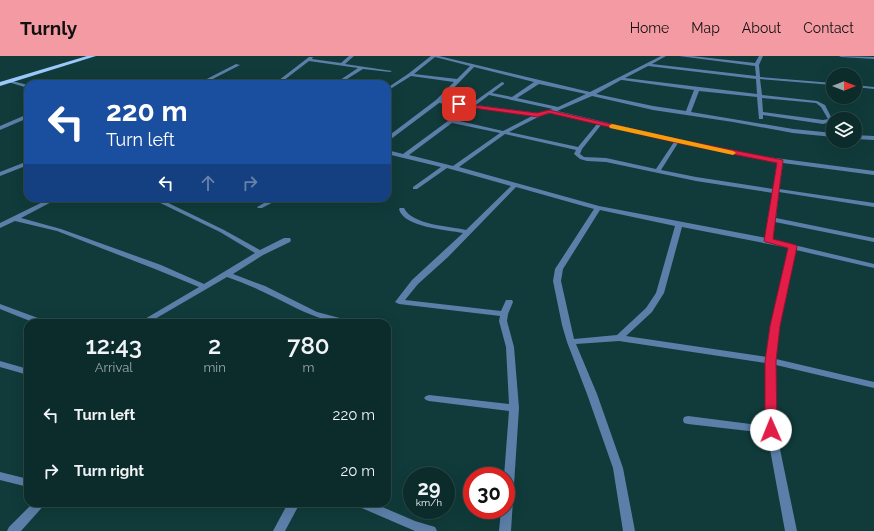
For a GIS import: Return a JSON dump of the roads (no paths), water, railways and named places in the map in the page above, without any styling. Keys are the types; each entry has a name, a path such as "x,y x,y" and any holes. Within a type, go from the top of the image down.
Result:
{"main road":[{"path":"0,84 83,56"},
{"path":"0,81 93,56"}],"street":[{"path":"281,80 313,56"},
{"path":"341,65 352,56"},
{"path":"391,87 434,56 538,82 653,108 826,134"},
{"path":"454,168 505,132 538,115 559,109 591,94 664,56"},
{"path":"681,56 758,65"},
{"path":"761,125 758,65 762,56"},
{"path":"841,56 874,58"},
{"path":"308,60 390,71"},
{"path":"207,80 238,65"},
{"path":"648,65 759,78 826,83"},
{"path":"391,137 438,101 473,66"},
{"path":"342,80 362,67"},
{"path":"378,74 384,70"},
{"path":"410,75 458,82"},
{"path":"622,78 697,89 817,102 823,106 831,120 823,122 761,113"},
{"path":"10,81 24,86"},
{"path":"513,99 538,82"},
{"path":"404,156 502,83"},
{"path":"862,87 874,88"},
{"path":"688,113 697,89"},
{"path":"489,94 559,109"},
{"path":"438,101 538,115"},
{"path":"549,112 677,141 780,162 874,173"},
{"path":"0,128 24,118"},
{"path":"452,121 579,149"},
{"path":"600,123 579,149 577,154 582,158 606,160 736,186 776,190 874,205"},
{"path":"862,137 874,138"},
{"path":"657,171 677,141"},
{"path":"391,153 454,168 598,208 768,241 874,266"},
{"path":"768,241 780,162"},
{"path":"0,174 24,165"},
{"path":"415,188 446,166"},
{"path":"504,314 399,302 415,282 515,185"},
{"path":"0,226 48,202"},
{"path":"161,202 222,231 260,253"},
{"path":"260,207 270,202"},
{"path":"598,208 559,269 557,281 571,342 592,394 618,468 629,531"},
{"path":"402,209 403,213 412,220 468,232"},
{"path":"15,219 59,230 158,267 205,287"},
{"path":"772,220 874,240"},
{"path":"619,338 649,310 660,293 679,224"},
{"path":"149,319 260,253 287,240"},
{"path":"790,531 771,430 770,361 775,326 793,247"},
{"path":"227,274 262,288 314,314 333,319"},
{"path":"505,531 514,408 510,347 503,321 509,302"},
{"path":"0,306 33,319"},
{"path":"571,342 619,338 770,361 874,385"},
{"path":"0,364 24,371"},
{"path":"429,398 514,408"},
{"path":"688,420 771,430"},
{"path":"0,476 24,482"},
{"path":"13,531 36,507"},
{"path":"279,531 292,507"},
{"path":"370,507 430,531"}]}
